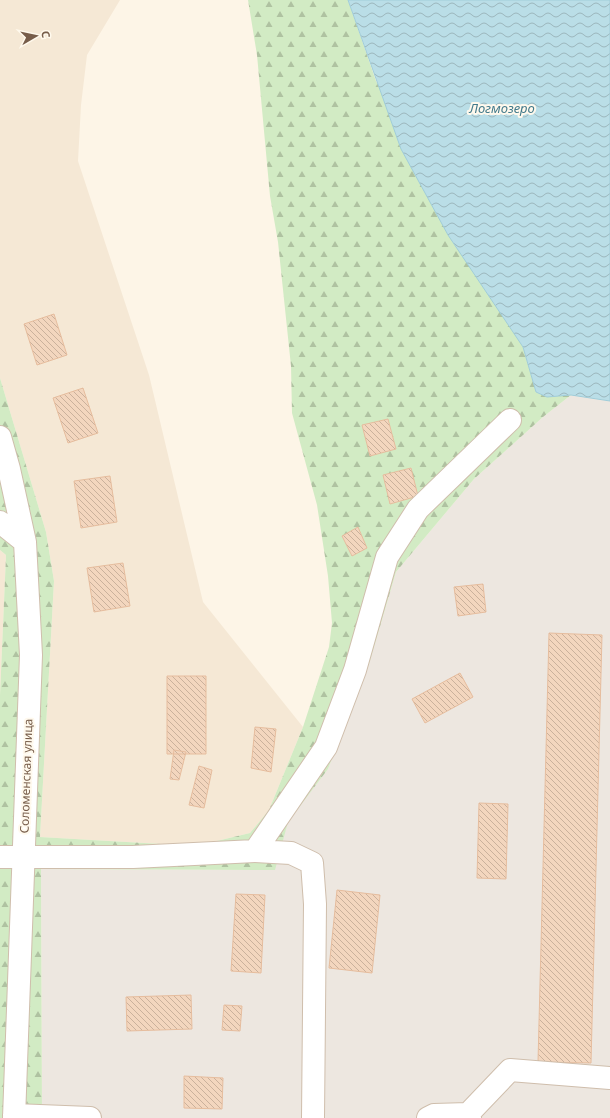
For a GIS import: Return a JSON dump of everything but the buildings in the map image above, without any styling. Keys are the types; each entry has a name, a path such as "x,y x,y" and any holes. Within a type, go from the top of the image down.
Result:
{"street":[{"path":"255,851 326,747 355,670 387,557 418,509 510,420"},
{"name":"Соломенская улица","path":"0,437 9,469 25,542 31,655 14,1117"},
{"path":"0,522 25,542"},
{"path":"0,857 133,857 255,851 291,854 312,863 315,904 313,1118"},
{"path":"428,1118 434,1115 469,1116 510,1070 610,1078"},
{"path":"14,1117 90,1118"}],"shaded area":[{"path":"0,0 120,0 87,55 81,105 78,161 149,375 203,602 303,727 269,810 250,833 196,846 40,837 54,581 46,532 0,378"},
{"path":"571,395 610,401 610,1118 42,1118 41,869 274,870 288,821 328,769 369,664 396,572 474,479 543,417"},
{"path":"0,550 6,555 0,695"}],"green space":[{"path":"248,0 348,0 376,81 502,313 523,347 536,392 547,397 571,395 543,417 474,479 396,572 369,664 328,769 288,822 275,870 41,869 42,1118 0,1118 0,695 6,555 0,550 0,378 46,532 54,581 40,837 196,846 250,833 269,810 303,727 329,647 332,623 328,576 317,505 292,413 291,366 278,242 270,196 257,55"}],"water":[{"name":"Логмозеро","path":"348,0 610,0 610,401 571,395 547,397 536,392 523,347 448,235 401,149"}]}
